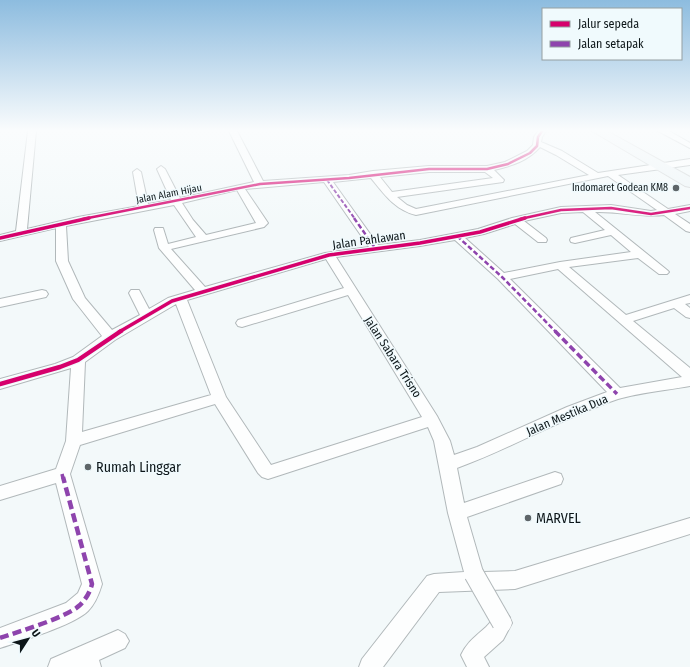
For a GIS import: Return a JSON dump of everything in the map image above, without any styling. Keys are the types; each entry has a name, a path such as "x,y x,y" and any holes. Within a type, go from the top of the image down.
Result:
{"main road":[{"path":"653,162 690,183"}],"street":[{"path":"21,234 29,162"},
{"path":"249,162 260,184"},
{"name":"Jalan Alam Hijau","path":"0,238 144,207 176,202 239,186 327,180 429,169 462,170 487,168 512,162"},
{"path":"574,162 597,176"},
{"path":"373,174 390,195 409,210 422,212 610,173 689,162"},
{"path":"390,195 500,180 487,168"},
{"path":"162,169 176,202 189,223 203,238"},
{"path":"137,172 144,207"},
{"path":"610,173 690,229"},
{"path":"327,180 376,248"},
{"path":"164,248 260,225 263,223 239,186"},
{"path":"584,208 663,272"},
{"name":"Jalan Pahlawan","path":"0,384 60,367 78,360 110,337 146,315 180,298 329,255 457,236 494,228 516,220 561,210 611,208 650,214 690,208"},
{"path":"516,220 542,240"},
{"path":"61,224 62,261 79,299 110,337"},
{"path":"159,230 164,248 203,292"},
{"path":"575,240 613,232"},
{"path":"457,236 502,277 617,394"},
{"path":"502,277 560,265 640,254"},
{"name":"Jalan Sabara Trisno","path":"329,255 432,420 442,441 457,513 474,574 502,623 493,637 477,648 472,656 478,667"},
{"path":"560,265 625,319 688,376"},
{"path":"242,323 351,290"},
{"path":"134,292 146,315"},
{"path":"0,303 42,294"},
{"path":"180,298 219,398 268,472 432,420"},
{"path":"625,319 690,299"},
{"path":"676,303 690,314"},
{"path":"0,638 72,611 82,604 90,595 92,584 62,474 74,441 78,360"},
{"name":"Jalan Mestika Dua","path":"448,464 483,452 572,411 617,394 688,376"},
{"path":"74,441 219,398"},
{"path":"0,493 62,474"},
{"path":"457,513 555,479"},
{"path":"370,667 434,583 515,580 690,526"},
{"path":"59,667 88,661 118,641"}],"marked path":[{"path":"327,180 375,248"},
{"path":"457,236 502,277 617,394"},
{"path":"0,638 72,611 85,600 91,589 92,584 62,474"}],"cycle path":[{"path":"0,238 78,220 175,202 239,187 260,184 349,178 401,171 429,169 487,169 512,162"},
{"path":"0,384 60,367 78,360 110,337 172,301 329,255 420,243 480,232 516,220 561,210 611,208 651,214 690,208"}],"place":[{"name":"Indomaret Godean KM8","path":"676,188"},
{"name":"Rumah Linggar","path":"88,467"},
{"name":"MARVEL","path":"528,518"}]}
